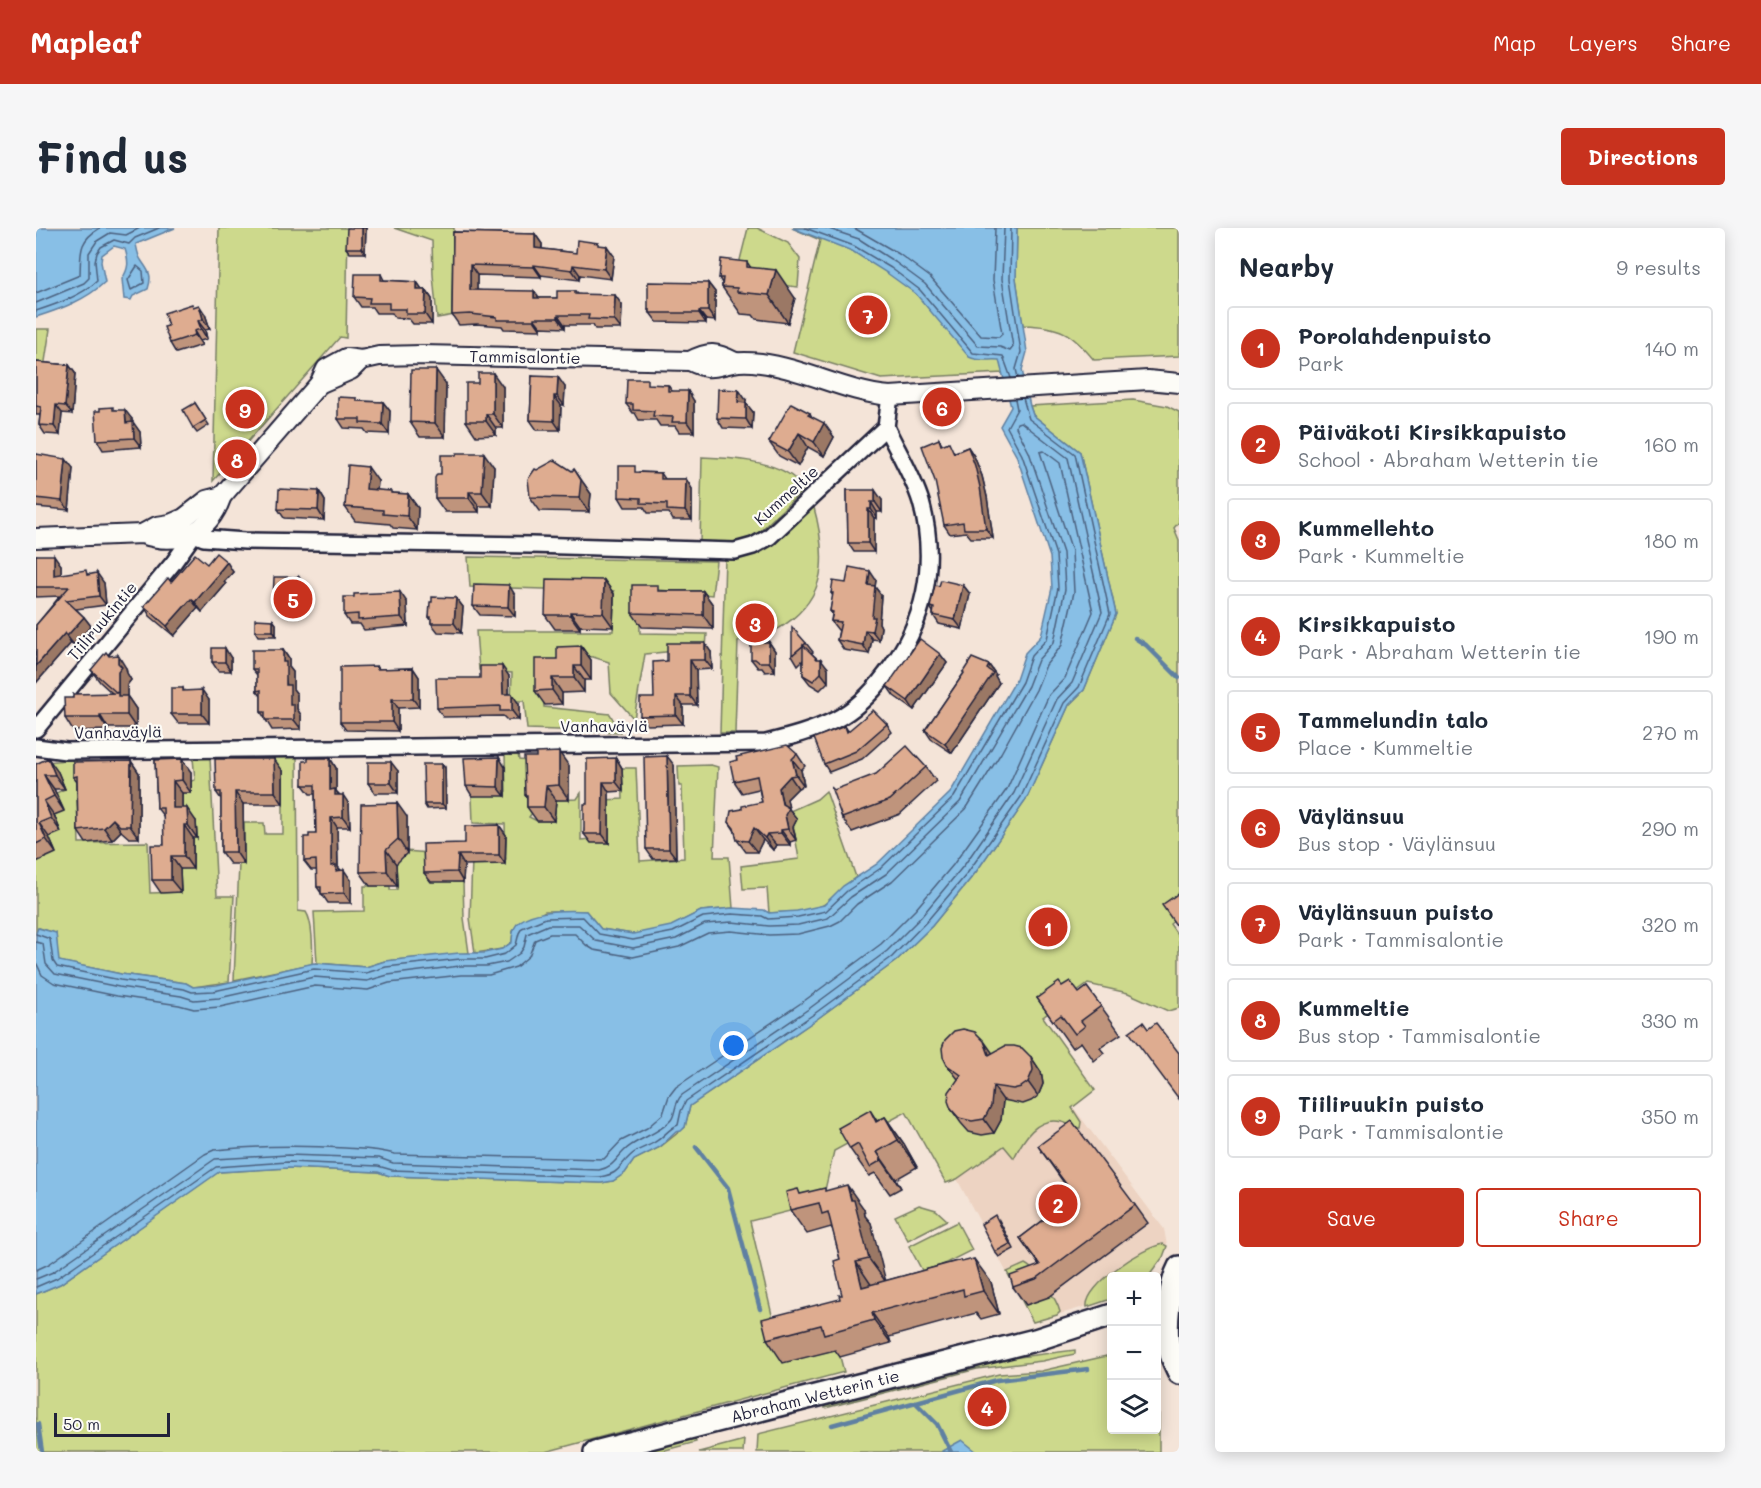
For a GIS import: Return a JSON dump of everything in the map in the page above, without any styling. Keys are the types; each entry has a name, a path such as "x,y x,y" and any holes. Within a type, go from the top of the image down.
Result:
{"main road":[{"path":"1179,1267 1174,1278 1168,1310 1170,1351 1179,1373"},
{"name":"Abraham Wetterin tie","path":"595,1452 1035,1340 1107,1317"},
{"name":"Abraham Wetterin tie","path":"1035,1340 1107,1332"}],"street":[{"name":"Tammisalontie","path":"36,538 142,534 157,539 194,534 217,512 222,496 319,384 326,369 346,358 361,360 379,356 422,355 690,361 703,367 720,367 735,362 788,367 850,389 868,394 890,396 1148,380 1179,383"},
{"path":"886,427 890,396"},
{"name":"Kummeltie","path":"194,534 204,538 245,542 531,545 735,552 769,537 886,427"},
{"name":"Vanhaväylä","path":"36,747 66,751 758,743 803,734 837,719 867,698 895,663 921,611 927,585 929,558 926,524 921,501 912,478 886,427"},
{"name":"Tammisalontie","path":"142,534 157,526 171,524 184,518 207,501 222,496"},
{"path":"184,518 194,534"},
{"name":"Tiiliruukintie","path":"36,729 174,562 194,534"}],"shaded area":[{"path":"1073,1107 1164,1229 1167,1246 1163,1257 1152,1272 1107,1272 1107,1300 1033,1322 957,1179 1011,1138"}],"green space":[{"path":"219,228 348,228 346,338 340,337 213,481"},
{"path":"394,228 454,228 454,315 437,318 432,241"},
{"path":"748,228 757,228 788,243 800,259 798,287 735,280"},
{"path":"792,228 901,228 1000,360 1003,373 881,379 793,352 820,240"},
{"path":"1017,228 1179,228 1179,356 1094,360 1064,332 1046,327 1023,325 1016,278"},
{"path":"36,329 50,329 44,368 36,367"},
{"path":"1133,400 1167,406 1179,412 1179,522 1174,528 1179,540 1179,916 1170,924 1179,937 1179,1008 1168,1011 1128,993 1088,984 1043,1017 1095,1090 1072,1108 1081,1122 1080,1128 1062,1122 1045,1122 1032,1131 1014,1158 1004,1146 957,1179 946,1183 906,1112 834,1151 822,1203 750,1221 783,1362 838,1349 844,1372 545,1452 36,1452 36,1294 60,1284 218,1172 288,1168 378,1172 390,1176 601,1183 613,1181 625,1173 634,1160 660,1147 685,1127 690,1106 817,1019 896,961 932,926 976,872 1026,800 1069,705 1084,690 1116,614 1080,452 1033,415 1030,406"},
{"path":"702,457 750,461 775,467 794,478 803,490 752,539 732,545 700,543"},
{"path":"813,504 819,528 821,552 818,583 803,609 780,628 766,635 738,641 735,733 720,733 725,557"},
{"path":"468,557 716,561 712,595 639,588 640,633 707,634 706,648 645,654 634,719 611,693 609,662 593,657 563,655 560,667 541,670 544,707 610,714 620,732 527,729 524,701 511,701 512,673 479,670 476,631 613,631 614,591 470,587"},
{"path":"505,754 518,754 519,760 528,761 535,809 529,817 537,821 554,821 556,800 577,799 581,793 581,840 591,839 609,843 609,814 604,800 623,799 622,768 636,768 640,861 684,858 682,786 679,786 678,766 711,765 718,767 714,857 729,857 733,908 701,911 672,926 676,933 633,934 601,929 586,911 545,911 513,931 512,942 502,949 475,953 470,918 472,860 506,859 505,824 473,823 472,796 506,791"},
{"path":"297,756 298,911 306,912 310,923 312,964 234,980 239,864 244,864 244,823 264,823 265,834 283,834 283,771 224,771 224,757"},
{"path":"193,758 210,758 217,896 234,896 229,982 193,987 186,983 121,974 58,961 56,933 39,928 36,933 36,862 49,837 54,815 64,810 56,793 65,789 46,762 76,759 79,843 148,842 150,893 180,892 180,869 193,868 193,838 197,837 196,821 182,821 182,793 191,793 191,781 195,780"},
{"path":"826,791 856,877 826,903 814,909 769,913 767,888 743,889 741,866 799,859 793,824 796,820 790,811 817,799"},
{"path":"405,851 429,853 454,882 463,882 464,918 469,953 385,961 366,967 317,963 314,912 364,911 364,886 390,886 390,890 397,890 396,861"},
{"path":"919,1205 936,1210 947,1220 908,1240 895,1216"},
{"path":"957,1222 972,1250 924,1274 909,1246"},
{"path":"1163,1244 1167,1246 1163,1257 1152,1272 1112,1272 1142,1252"},
{"path":"1025,1264 1035,1272 1051,1292 1060,1312 1057,1315 1033,1322 1007,1272"},
{"path":"1107,1276 1107,1300 1087,1307 1089,1298"},
{"path":"1075,1350 1075,1354 1042,1361 977,1369 825,1408 824,1404 994,1360"},
{"path":"1107,1356 1107,1434 1159,1434 1159,1452 757,1452 758,1434 999,1374 1041,1371"},
{"path":"695,1437 696,1442 658,1452 638,1452"},
{"path":"744,1440 743,1452 699,1452"}],"water":[{"path":"36,228 175,228 136,244 139,257 149,273 150,280 148,289 133,296 131,300 124,299 122,279 128,265 125,249 114,246 102,255 105,282 81,299 36,317"},
{"path":"792,228 1017,228 1016,278 1027,352 1022,370 1030,406 1033,415 1080,452 1116,614 1084,690 1069,705 1026,800 976,872 932,926 896,961 817,1019 690,1106 685,1127 681,1131 676,1132 660,1147 634,1160 625,1173 613,1181 601,1183 390,1176 378,1172 288,1168 219,1172 60,1284 36,1294 36,933 38,928 56,933 59,961 121,974 186,983 193,987 217,985 314,963 366,967 385,961 459,953 484,953 502,949 512,942 517,924 523,919 540,913 586,911 601,929 633,934 671,926 701,911 733,908 764,910 769,913 797,911 824,905 843,886 877,864 950,793 1016,680 1025,653 1041,636 1052,588 1050,557 1017,457 1000,426 1011,407 999,360 980,360 969,357 916,294 852,251"},
{"path":"962,1440 977,1452 942,1452 942,1451"}],"building":[{"path":"347,228 362,228 362,248 346,248"},
{"path":"453,232 535,234 535,248 576,253 577,240 607,246 604,269 573,265 572,270 534,265 534,267 470,265 470,290 534,291 534,298 557,298 557,291 615,295 614,320 588,319 589,315 558,315 558,318 534,318 534,320 497,320 497,317 470,314 452,315"},
{"path":"721,259 747,262 747,267 776,270 769,295 737,292 737,288 722,287 723,278 719,278"},
{"path":"355,274 381,274 381,280 417,282 417,290 426,290 425,314 406,314 406,309 389,309 389,303 369,303 370,298 354,297"},
{"path":"648,282 708,283 708,311 650,313 648,310"},
{"path":"192,304 193,307 199,305 203,319 198,321 201,329 194,331 195,335 170,343 164,327 168,326 164,313"},
{"path":"36,362 69,365 65,406 56,405 54,426 39,425 41,407 36,406"},
{"path":"411,370 436,370 435,423 410,422"},
{"path":"478,373 493,373 493,414 486,414 486,421 466,421 466,383 478,383"},
{"path":"532,376 558,377 557,396 554,396 554,421 530,420"},
{"path":"627,379 647,379 647,384 668,385 668,391 688,391 687,422 672,422 673,417 653,416 654,411 633,410 633,404 626,404"},
{"path":"718,389 739,390 738,402 746,403 746,419 717,418"},
{"path":"338,397 357,398 357,401 383,402 382,424 360,423 360,419 338,419"},
{"path":"195,403 206,420 193,428 183,410"},
{"path":"791,403 824,423 814,442 799,433 788,452 769,442"},
{"path":"113,407 113,410 125,410 126,423 133,422 134,438 97,440 95,411 100,411 100,408"},
{"path":"939,439 941,445 949,442 954,453 968,447 980,487 986,529 964,529 963,522 944,525 935,481 922,446"},
{"path":"457,453 484,453 482,492 469,492 469,498 435,498 435,478 437,474 441,474 441,455 456,455"},
{"path":"36,454 66,459 62,501 36,498"},
{"path":"555,460 572,471 574,469 581,480 579,498 530,497 528,479 535,469"},
{"path":"348,465 368,467 366,489 408,494 407,516 383,514 383,510 345,507"},
{"path":"619,466 635,466 635,472 661,473 661,479 686,479 685,511 667,510 667,504 641,503 641,498 619,497"},
{"path":"279,489 319,491 318,510 278,509"},
{"path":"847,490 875,490 875,502 871,502 871,509 868,509 868,543 848,543"},
{"path":"216,553 227,562 219,574 195,602 191,599 167,626 144,606 168,578 171,582 195,554 207,564"},
{"path":"36,555 54,555 54,575 86,570 87,575 97,573 99,596 66,600 84,617 67,636 65,633 36,666 36,625 69,587 36,587"},
{"path":"849,567 870,571 868,585 875,586 872,617 875,617 872,631 865,630 863,645 837,640 841,622 831,621 833,581 846,583"},
{"path":"274,577 299,577 299,603 273,603"},
{"path":"546,579 604,580 603,613 570,612 570,615 545,615"},
{"path":"941,580 963,585 955,620 933,615 934,608 930,607 935,585 939,586"},
{"path":"474,584 509,585 508,607 473,606"},
{"path":"632,585 658,585 658,591 703,591 703,615 632,613"},
{"path":"400,592 401,617 358,620 358,614 344,615 344,597 354,597 354,594"},
{"path":"432,597 456,598 454,623 431,623 431,617 429,617"},
{"path":"255,619 273,620 273,631 255,631"},
{"path":"792,627 806,643 792,655"},
{"path":"920,639 940,654 908,701 887,686"},
{"path":"751,642 769,642 769,662 751,659"},
{"path":"667,643 705,643 705,660 690,660 690,696 676,696 676,715 640,716 640,698 654,698 653,662 667,661"},
{"path":"803,645 817,659 821,659 821,673 813,681 803,675"},
{"path":"581,646 581,666 574,666 574,678 552,678 552,690 535,691 535,659 557,659 557,647"},
{"path":"212,648 225,648 225,662 212,662"},
{"path":"252,650 283,650 283,662 286,662 286,685 290,685 290,705 294,705 294,720 265,720 265,712 261,712 261,690 257,691 257,669 252,669"},
{"path":"106,652 109,656 118,655 118,663 122,667 118,672 118,696 127,696 127,715 65,718 64,698 73,698 73,694 117,693 91,670"},
{"path":"972,658 989,665 987,669 993,673 945,744 925,730"},
{"path":"377,666 377,669 413,668 413,699 392,699 392,722 340,722 340,667"},
{"path":"480,666 502,666 503,694 512,694 512,711 500,711 500,706 437,708 436,678 480,678"},
{"path":"171,688 183,688 183,691 202,690 202,714 171,714"},
{"path":"873,710 887,724 856,751 824,764 814,738 845,726 847,732"},
{"path":"787,745 797,754 792,759 796,775 790,776 779,788 782,804 789,808 785,815 788,829 781,830 781,833 767,834 765,838 754,828 748,841 737,840 734,828 729,822 731,811 762,802 757,776 734,781 730,762 737,760 736,757"},
{"path":"907,746 926,767 890,800 842,818 831,787 834,790 876,774"},
{"path":"559,752 559,785 546,786 544,807 527,807 524,757 536,757 536,753"},
{"path":"667,756 669,849 646,849 644,757"},
{"path":"499,757 498,787 466,786 464,758"},
{"path":"48,758 55,775 44,775 54,796 44,801 51,818 39,823 46,839 36,844 36,764"},
{"path":"308,758 330,758 330,790 335,789 335,795 343,795 343,817 331,818 331,866 336,865 336,871 344,870 344,893 321,894 321,887 317,887 316,860 304,861 304,837 316,834 315,785 303,785 303,761 308,761"},
{"path":"616,758 616,782 603,782 602,834 584,834 587,759"},
{"path":"182,759 182,780 173,781 173,808 187,808 188,825 184,825 184,856 171,856 171,880 152,880 151,845 164,845 163,808 157,808 155,760"},
{"path":"215,759 274,759 275,792 235,792 236,852 221,852 221,792 216,792"},
{"path":"131,761 130,826 120,826 113,819 104,828 78,831 77,776 73,777 73,762"},
{"path":"368,762 391,762 391,783 368,783"},
{"path":"423,764 442,764 442,804 424,804"},
{"path":"397,803 398,839 386,850 387,871 360,872 361,804"},
{"path":"499,825 499,855 458,855 457,872 424,873 423,844 465,843 465,826"},
{"path":"1179,893 1179,928 1178,928 1162,905"},
{"path":"1070,981 1079,993 1087,987 1101,1006 1081,1021 1085,1026 1075,1034 1061,1015 1053,1021 1037,998 1059,982 1062,986"},
{"path":"1143,1022 1148,1029 1156,1023 1179,1053 1179,1099 1129,1032"},
{"path":"963,1029 975,1032 984,1041 989,1055 1005,1046 1022,1048 1031,1057 1033,1070 1028,1082 1021,1087 1013,1089 993,1086 991,1106 984,1119 972,1121 959,1118 951,1109 948,1101 949,1092 961,1075 947,1065 942,1048 945,1040 954,1031"},
{"path":"870,1110 876,1122 885,1117 898,1140 877,1152 882,1160 870,1167 858,1144 850,1149 838,1128"},
{"path":"1072,1121 1135,1205 1036,1279 1013,1287 1010,1276 1040,1265 1020,1238 1075,1196 1038,1146"},
{"path":"847,1185 851,1200 854,1200 869,1259 856,1262 862,1287 961,1260 962,1262 974,1259 983,1291 964,1296 963,1289 872,1313 874,1320 824,1334 821,1325 767,1339 762,1319 840,1299 839,1295 842,1295 834,1261 840,1259 828,1212 822,1214 819,1203 790,1210 786,1192 798,1189 800,1194"},
{"path":"995,1215 1010,1244 995,1252 981,1224"}],"waterway":[{"path":"1135,638 1146,645 1179,678"},
{"path":"696,1147 728,1188 760,1309"},
{"path":"832,1425 997,1380 1088,1369"},
{"path":"915,1402 937,1424 951,1452"},
{"path":"38,1424 42,1452"}],"place":[{"name":"Väylänsuun puisto","path":"868,315"},
{"name":"Väylänsuu","path":"942,407"},
{"name":"Tiiliruukin puisto","path":"245,409"},
{"name":"Kummeltie","path":"237,459"},
{"name":"Tammelundin talo","path":"293,599"},
{"name":"Kummellehto","path":"755,623"},
{"name":"Porolahdenpuisto","path":"1048,927"},
{"name":"Päiväkoti Kirsikkapuisto","path":"1058,1204"},
{"name":"Kirsikkapuisto","path":"987,1407"}]}
